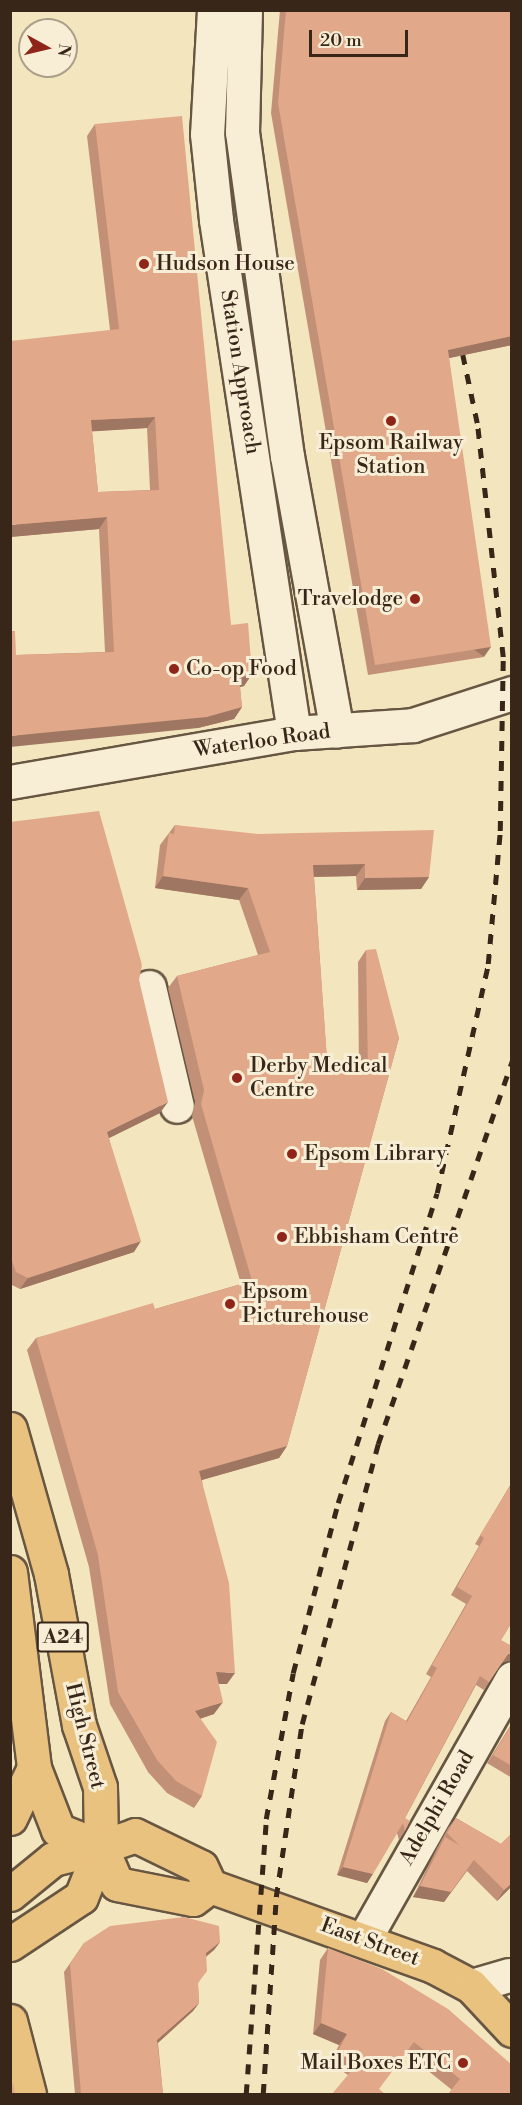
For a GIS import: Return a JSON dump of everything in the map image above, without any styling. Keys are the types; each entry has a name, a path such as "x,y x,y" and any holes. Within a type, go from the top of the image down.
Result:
{"main road":[{"name":"High Street","path":"10,1429 51,1574 79,1725 100,1788 101,1847 58,1830 34,1768 10,1572"},
{"path":"10,1818 34,1768"},
{"path":"10,1894 53,1859 101,1847 135,1835 201,1867 210,1886"},
{"name":"A24","path":"101,1847 117,1884 193,1899 210,1886"},
{"path":"10,1944 81,1897 101,1847"},
{"name":"East Street","path":"210,1886 364,1939 471,1986 512,2030"},
{"path":"10,2021 30,2094"}],"street":[{"name":"Station Approach","path":"214,10 207,134 216,220 294,733"},
{"name":"Station Approach","path":"244,10 242,132 287,456 337,730"},
{"name":"Waterloo Road","path":"10,782 294,733 412,725 512,693"},
{"path":"149,987 177,1106"},
{"name":"Adelphi Road","path":"364,1939 512,1678"},
{"path":"471,1986 511,1973"}],"building":[{"path":"286,10 512,10 512,336 448,350 491,647 375,665 278,103"},
{"path":"182,116 231,625 248,623 252,674 239,678 242,707 207,717 10,736 10,631 15,631 16,655 114,652 107,517 10,525 10,341 119,329 95,124","holes":["155,417 159,490 98,492 91,420"]},
{"path":"99,811 142,965 139,980 168,1102 107,1132 141,1241 28,1278 16,1272 10,1256 10,822"},
{"path":"175,825 258,834 434,830 429,877 365,878 365,864 313,865 328,1074 368,1072 366,950 376,949 399,1038 287,1446 199,1471 229,1583 235,1673 216,1672 223,1702 195,1711 217,1742 202,1796 176,1781 157,1760 118,1692 98,1555 36,1338 153,1303 155,1309 252,1281 201,1104 204,1090 177,976 270,952 248,888 163,876 169,833 174,834"},
{"path":"512,1483 512,1622 501,1640 512,1646 512,1653 508,1654 489,1682 480,1676 405,1818 410,1821 405,1831 403,1823 373,1874 343,1867 391,1712 407,1722 437,1668 432,1665 472,1596 457,1587 484,1538 480,1535"},
{"path":"512,1724 512,1766 493,1755"},
{"path":"456,1818 501,1844 512,1833 512,1883 504,1890 474,1860 451,1892 420,1886 445,1837 459,1845 447,1833"},
{"path":"184,1917 219,1926 220,1942 206,1953 207,1971 198,1983 199,2003 157,2040 163,2094 81,2094 70,1964 84,1943 110,1926"},
{"path":"328,1948 382,1969 448,2009 512,2065 512,2094 448,2094 460,2079 414,2042 379,2089 385,2094 332,2094 357,2064 338,2051 347,2034 321,2023"},
{"path":"10,2078 14,2087 15,2094 10,2094"}],"railway":[{"path":"246,2094 266,1819 293,1673 338,1503 437,1193 488,964 500,831 503,657 477,423 459,338"},
{"path":"263,2094 276,1897 302,1724 378,1444 512,1061"}],"place":[{"name":"Hudson House","path":"144,264"},
{"name":"Epsom Railway Station","path":"391,421"},
{"name":"Travelodge","path":"415,599"},
{"name":"Co-op Food","path":"174,669"},
{"name":"Derby Medical Centre","path":"237,1078"},
{"name":"Epsom Library","path":"292,1154"},
{"name":"Ebbisham Centre","path":"282,1237"},
{"name":"Epsom Picturehouse","path":"230,1304"},
{"name":"Mail Boxes ETC","path":"463,2063"}]}
